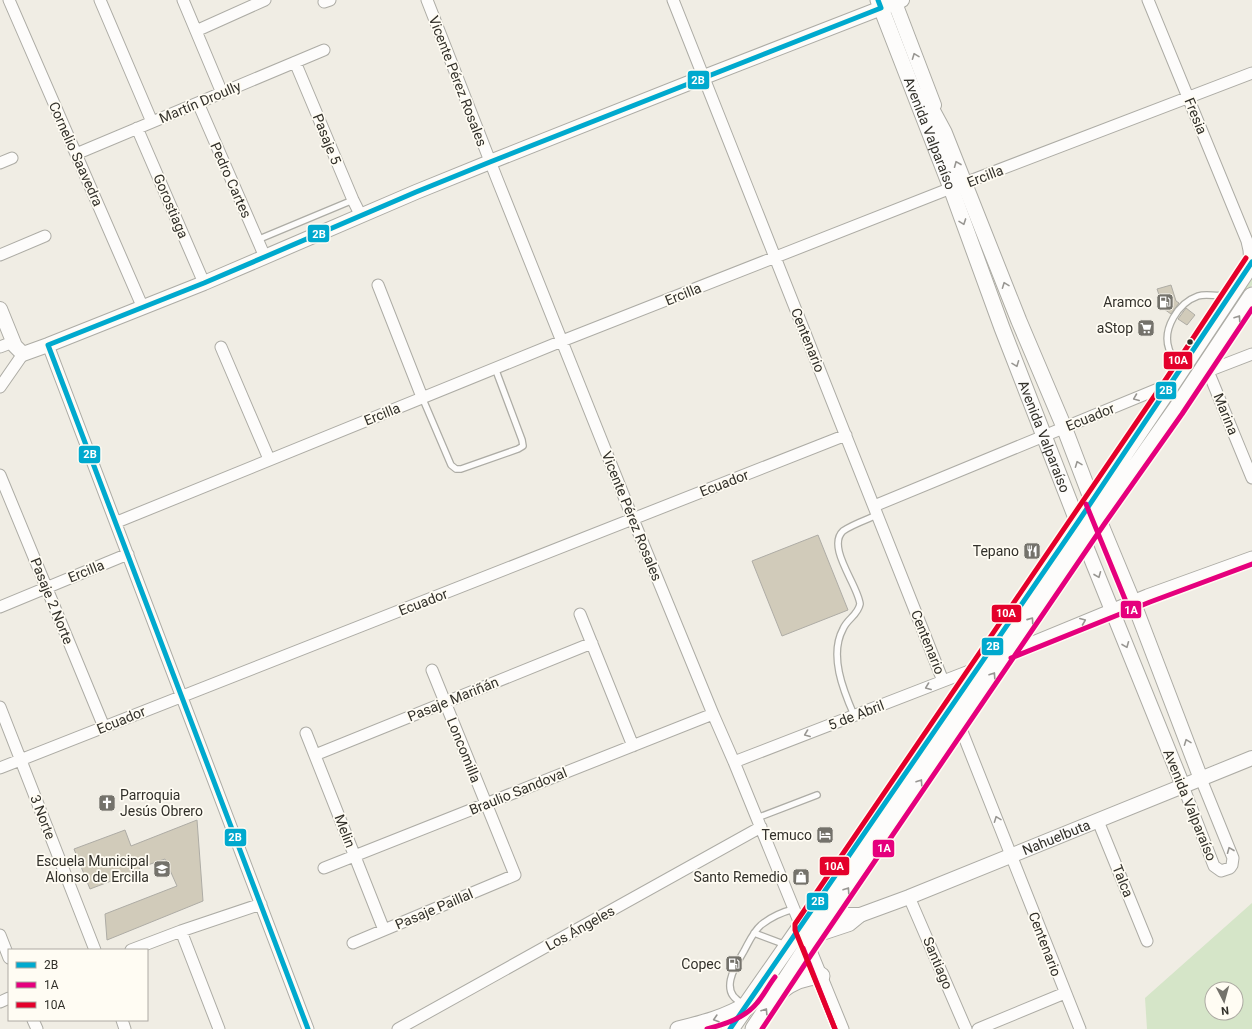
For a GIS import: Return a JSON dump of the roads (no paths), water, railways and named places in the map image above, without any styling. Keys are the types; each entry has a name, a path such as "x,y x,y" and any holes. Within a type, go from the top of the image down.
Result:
{"main road":[{"name":"Avenida Valparaíso","path":"889,3 900,55 1019,321 1064,427 1099,519"},
{"name":"Avenida Valparaíso","path":"900,55 944,132 958,186 1002,328 1078,522 1084,541"},
{"path":"754,1029 777,993 809,936 977,668 1078,522 1251,263"},
{"path":"730,1029 788,946 809,936 834,908 1099,519 1209,368 1252,296"},
{"path":"777,993 798,980 821,976"},
{"path":"682,1029 720,1018 735,1012 748,1004"}],"street":[{"name":"Cornelio Saavedra","path":"9,0 143,308"},
{"path":"100,0 152,122"},
{"path":"183,0 222,93"},
{"path":"196,30 265,0"},
{"name":"Vicente Pérez Rosales","path":"427,0 490,162 633,519 794,909 809,936 821,976 843,1029"},
{"name":"Centenario","path":"674,0 943,681"},
{"name":"Fresia","path":"1148,0 1188,98 1248,234 1251,263"},
{"path":"0,386 23,354 204,283 490,162 889,3"},
{"name":"Avenida Valparaíso","path":"889,3 944,132"},
{"name":"Martín Droully","path":"76,154 324,50"},
{"name":"Pasaje 5","path":"295,62 361,216"},
{"name":"Ercilla","path":"117,522 422,397 775,257 1252,73"},
{"name":"Pedro Cartes","path":"198,103 265,257"},
{"name":"Gorostiaga","path":"137,128 204,283"},
{"path":"0,163 12,158"},
{"path":"0,255 45,236"},
{"path":"378,285 422,397"},
{"path":"0,309 15,346 23,354"},
{"path":"0,347 13,342"},
{"path":"48,345 117,522 308,1029"},
{"path":"221,347 269,459"},
{"path":"1209,368 1252,354"},
{"name":"Marina","path":"1209,368 1252,478"},
{"name":"Ecuador","path":"876,511 1176,377"},
{"name":"Ecuador","path":"0,768 846,436"},
{"name":"Pasaje 2 Norte","path":"0,475 104,727"},
{"name":"Avenida Valparaíso","path":"1084,541 1214,866 1221,871 1227,870 1232,865 1233,858 1133,601 1099,519"},
{"name":"Ercilla","path":"0,607 128,554"},
{"path":"1008,652 1112,609 1252,557"},
{"path":"580,614 633,746"},
{"name":"Pasaje Mariñán","path":"315,755 592,643"},
{"name":"5 de Abril","path":"734,762 977,668"},
{"name":"Loncomilla","path":"432,670 515,875"},
{"name":"3 Norte","path":"0,707 95,949"},
{"name":"Braulio Sandoval","path":"324,868 713,714"},
{"name":"Centenario","path":"959,724 1080,1029"},
{"name":"Melin","path":"306,733 384,930"},
{"name":"Nahuelbuta","path":"809,936 849,924 860,915 909,897 1252,758"},
{"name":"Talca","path":"1098,821 1147,941"},
{"name":"Los Ángeles","path":"398,1029 759,822"},
{"name":"Pasaje Paillal","path":"353,943 515,875"},
{"name":"Santiago","path":"909,897 966,1029"},
{"path":"134,949 181,930 261,904"},
{"name":"Nahuelbuta","path":"834,908 845,915 860,915"},
{"path":"181,930 219,1029"},
{"path":"0,935 8,955"},
{"path":"978,1029 1065,993"}],"lane":[{"path":"257,240 353,200"},
{"path":"1176,377 1179,365 1171,355 1168,345 1169,326 1173,318 1183,306 1198,296 1221,296 1233,291"},
{"path":"422,397 451,465 456,469 461,469 518,449 522,446 522,440 495,368"},
{"path":"854,715 842,682 837,654 841,631 848,620 858,611 860,601 839,552 838,542 841,534 846,529 876,511"},
{"path":"759,822 817,795"},
{"path":"748,1004 742,1003 735,998 730,986 732,972 754,933 776,915 794,909"},
{"path":"754,933 788,946"}],"place":[{"name":"Aramco","path":"1165,302"},
{"name":"aStop","path":"1146,328"},
{"name":"Tepano","path":"1032,551"},
{"name":"Parroquia Jesús Obrero","path":"107,803"},
{"name":"Temuco","path":"825,835"},
{"name":"Escuela Municipal Alonso de Ercilla","path":"162,869"},
{"name":"Santo Remedio","path":"801,877"},
{"name":"Copec","path":"734,964"}]}
